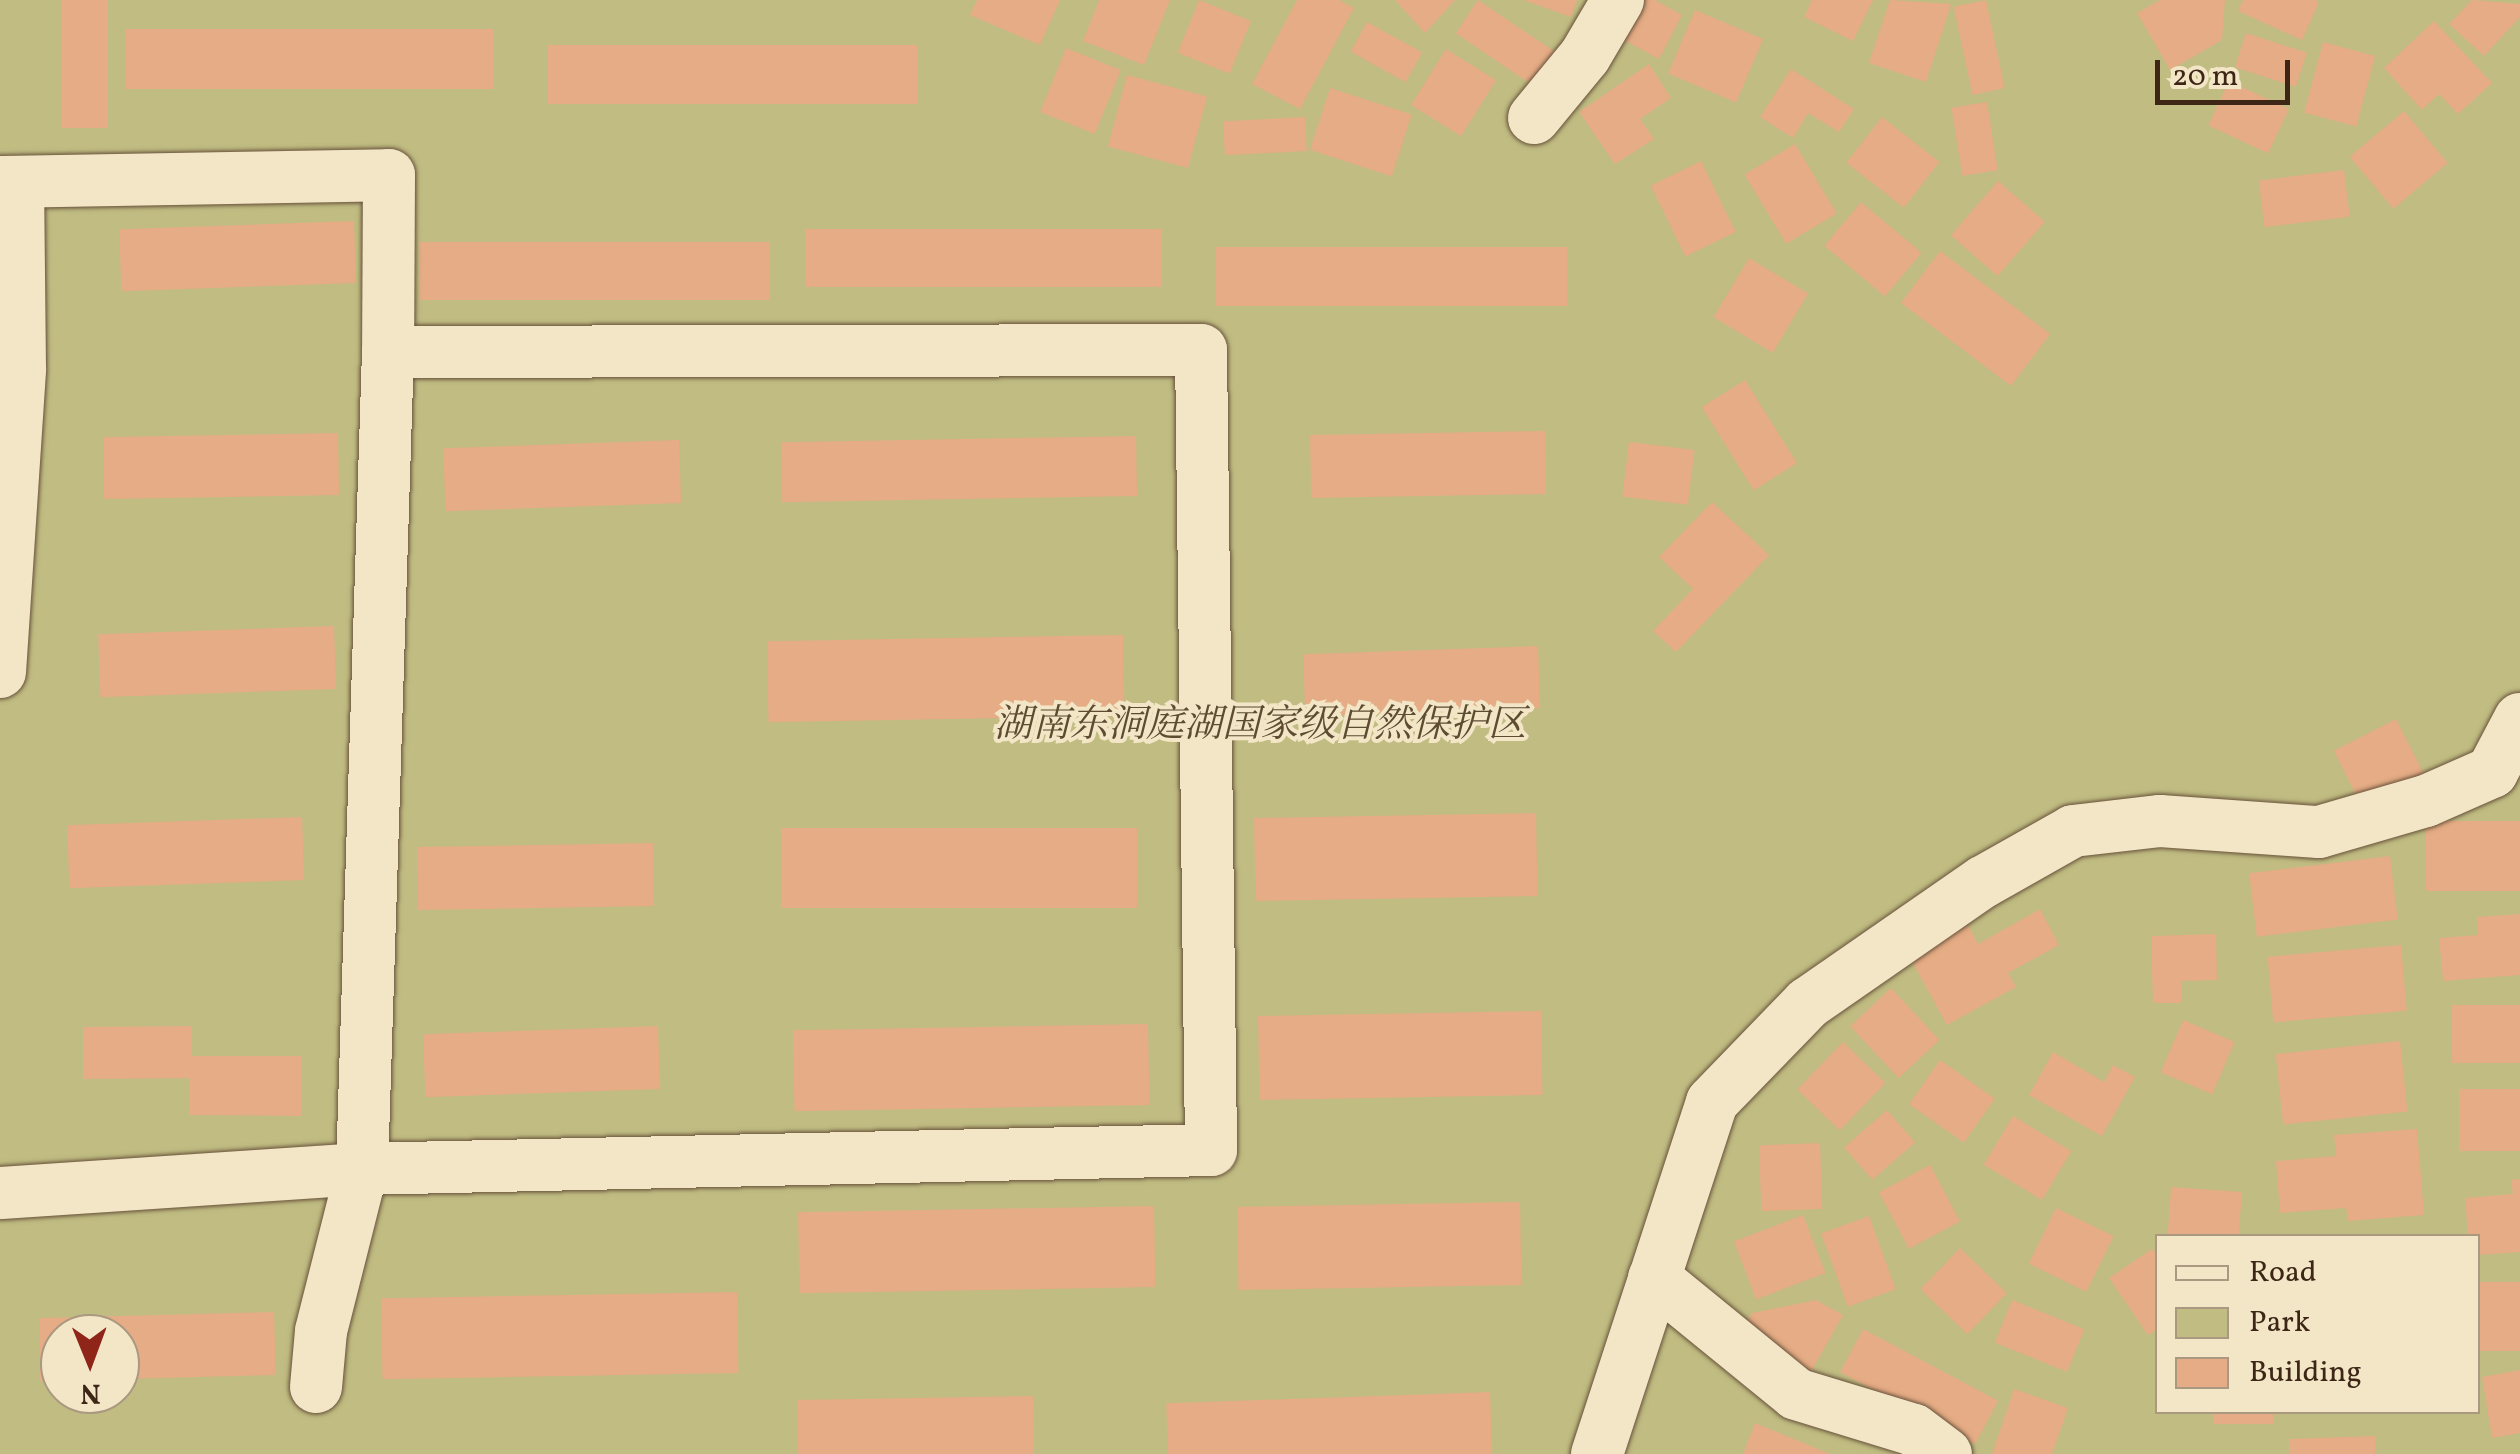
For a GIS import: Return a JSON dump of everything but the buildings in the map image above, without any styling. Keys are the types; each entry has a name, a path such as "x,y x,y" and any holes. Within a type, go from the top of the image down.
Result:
{"street":[{"path":"1534,118 1586,56 1618,0"},
{"path":"0,672 20,369 9,183 389,176 388,352 362,1169 321,1331 316,1387"},
{"path":"0,1194 362,1169 1211,1150 1201,350 388,352"},
{"path":"1597,1454 1712,1102 1808,1003 1982,882 2073,832 2160,821 2319,832 2426,802 2492,772 2520,719"},
{"path":"1654,1278 1796,1394 1914,1430 1946,1454"}],"green space":[{"name":"湖南东洞庭湖国家级自然保护区","path":"0,0 2520,0 2520,1454 0,1454"}]}
